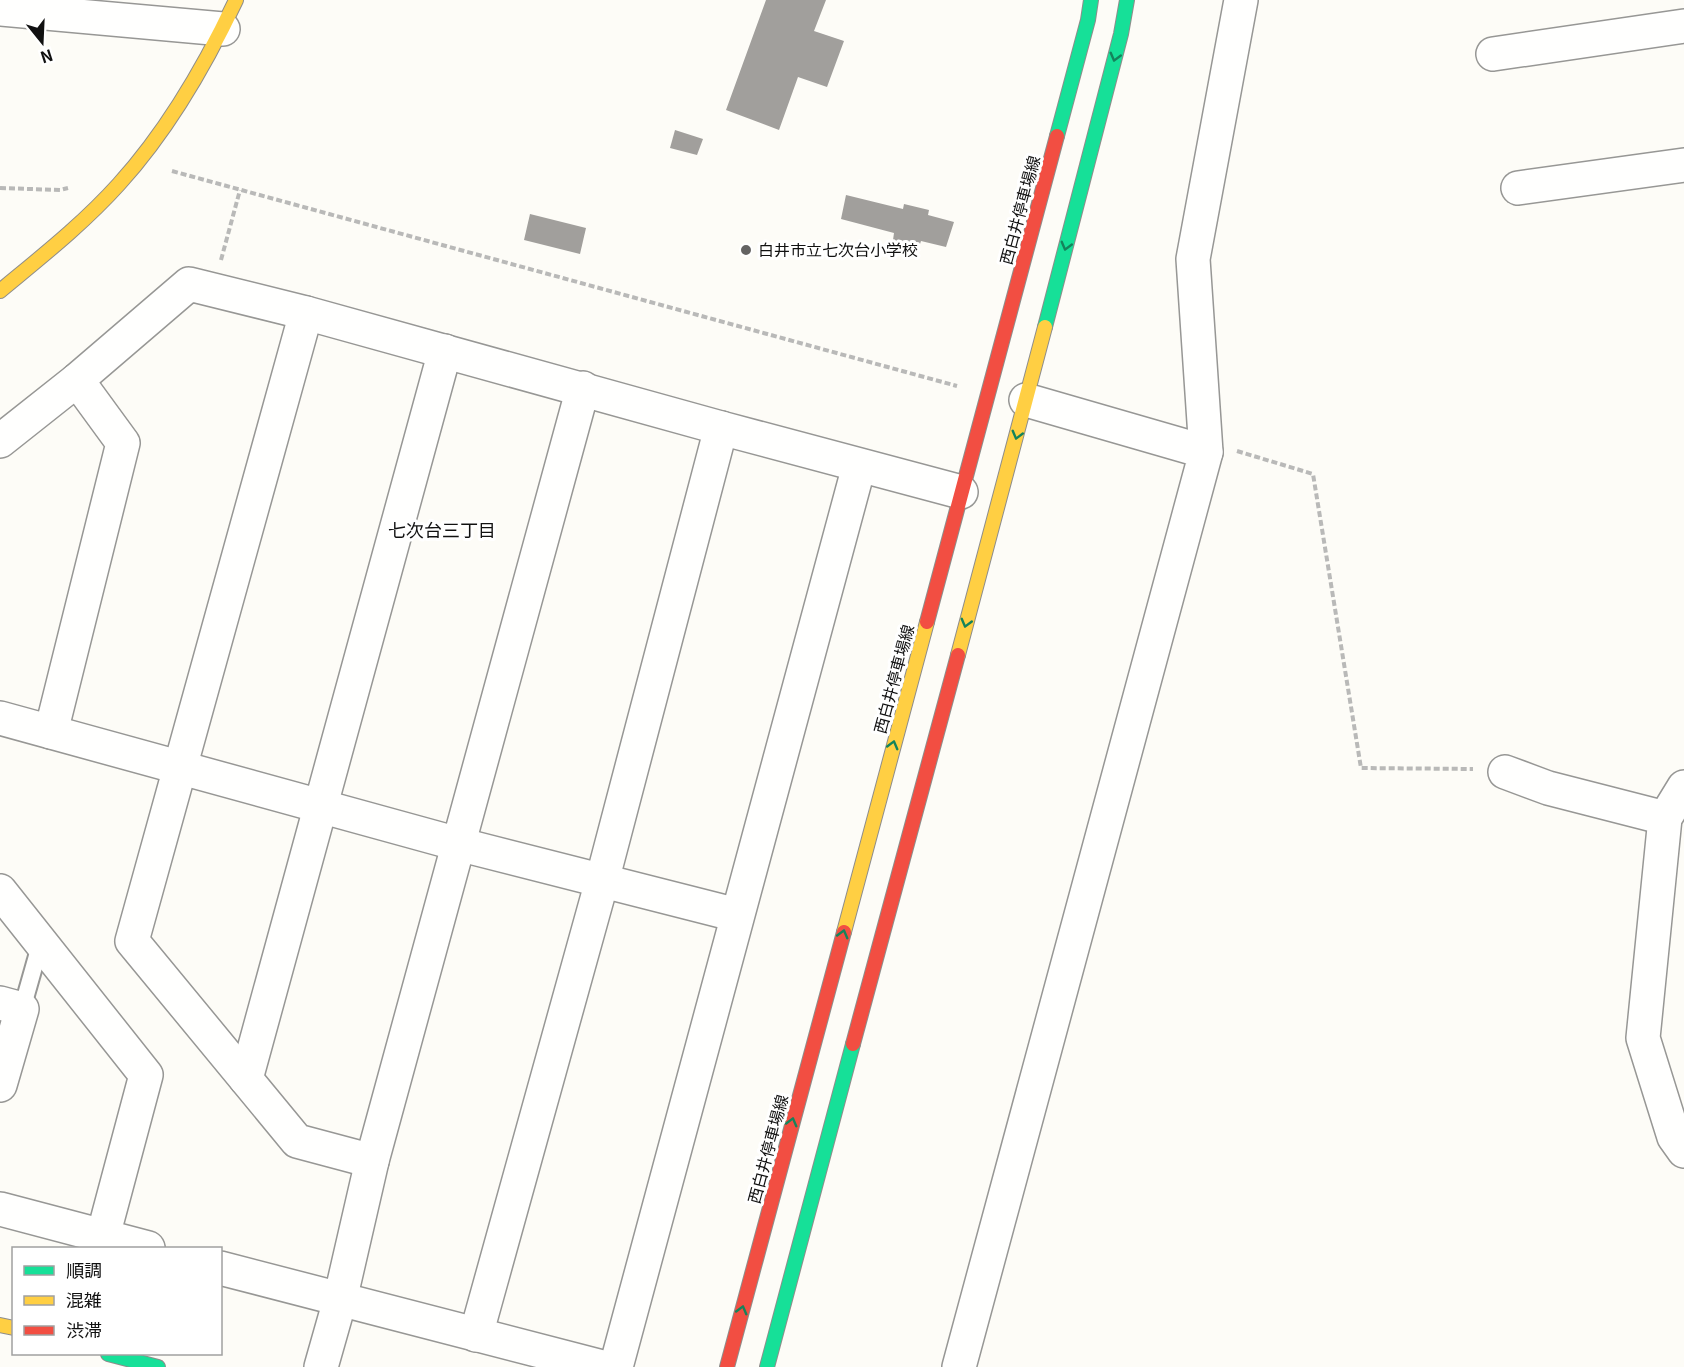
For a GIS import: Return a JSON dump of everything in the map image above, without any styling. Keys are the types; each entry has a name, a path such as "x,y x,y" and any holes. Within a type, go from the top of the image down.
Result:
{"main road":[{"name":"西白井停車場線","path":"727,1367 1085,32 1091,0"},
{"path":"767,1367 1026,400 1121,34 1127,0"},
{"path":"0,291 98,206 137,162 182,101 230,14"},
{"path":"115,1355 158,1367"}],"street":[{"path":"959,1367 1206,452 1193,259 1240,0"},
{"path":"0,9 129,10 230,14"},
{"path":"1493,54 1684,26"},
{"path":"1518,188 1684,165"},
{"path":"0,441 189,284 306,313 859,466 961,492"},
{"path":"306,313 132,940 297,1141 372,1161"},
{"path":"246,1079 445,351"},
{"path":"51,732 123,443 76,380"},
{"path":"321,1367 340,1300 372,1161 583,388"},
{"path":"1026,400 1206,452"},
{"path":"476,1335 602,880 721,428"},
{"path":"616,1367 859,466"},
{"path":"0,718 458,844 737,915"},
{"path":"1505,772 1548,788 1665,818"},
{"path":"1684,787 1665,818 1643,1038 1674,1137 1684,1151"},
{"path":"0,891 146,1075 103,1236"},
{"path":"0,1085 11,1006"},
{"path":"0,1209 144,1247"},
{"path":"222,1269 602,1367"}],"lane":[{"path":"11,1006 41,941"}],"path":[{"path":"137,162 963,388"},
{"path":"0,188 60,190 71,186"},
{"path":"213,289 240,190"},
{"path":"1206,452 1227,449 1313,474 1361,768 1505,772"}],"building":[{"path":"766,0 826,0 814,31 844,41 827,87 798,77 779,130 726,110"},
{"path":"675,130 703,139 697,155 670,148"},
{"path":"846,195 903,209 904,204 929,210 928,215 954,222 946,247 921,241 919,247 893,240 894,233 841,219"},
{"path":"530,214 586,228 580,254 524,240"}],"traffic: fast":[{"path":"1057,136 1088,20 1091,0"},
{"path":"1045,327 1121,34 1127,0"},
{"path":"767,1367 853,1044"},
{"path":"112,1355 158,1367"}],"traffic: slow":[{"path":"0,291 91,213 137,163 184,97 212,49 236,0"},
{"path":"958,655 1045,327"},
{"path":"844,932 927,622"},
{"path":"0,1325 12,1328"}],"traffic: jam":[{"path":"927,622 1057,136"},
{"path":"853,1044 958,655"},
{"path":"727,1367 844,932"}],"place":[{"name":"白井市立七次台小学校","path":"746,250"}],"district":[{"name":"七次台三丁目","path":"442,531"}]}
